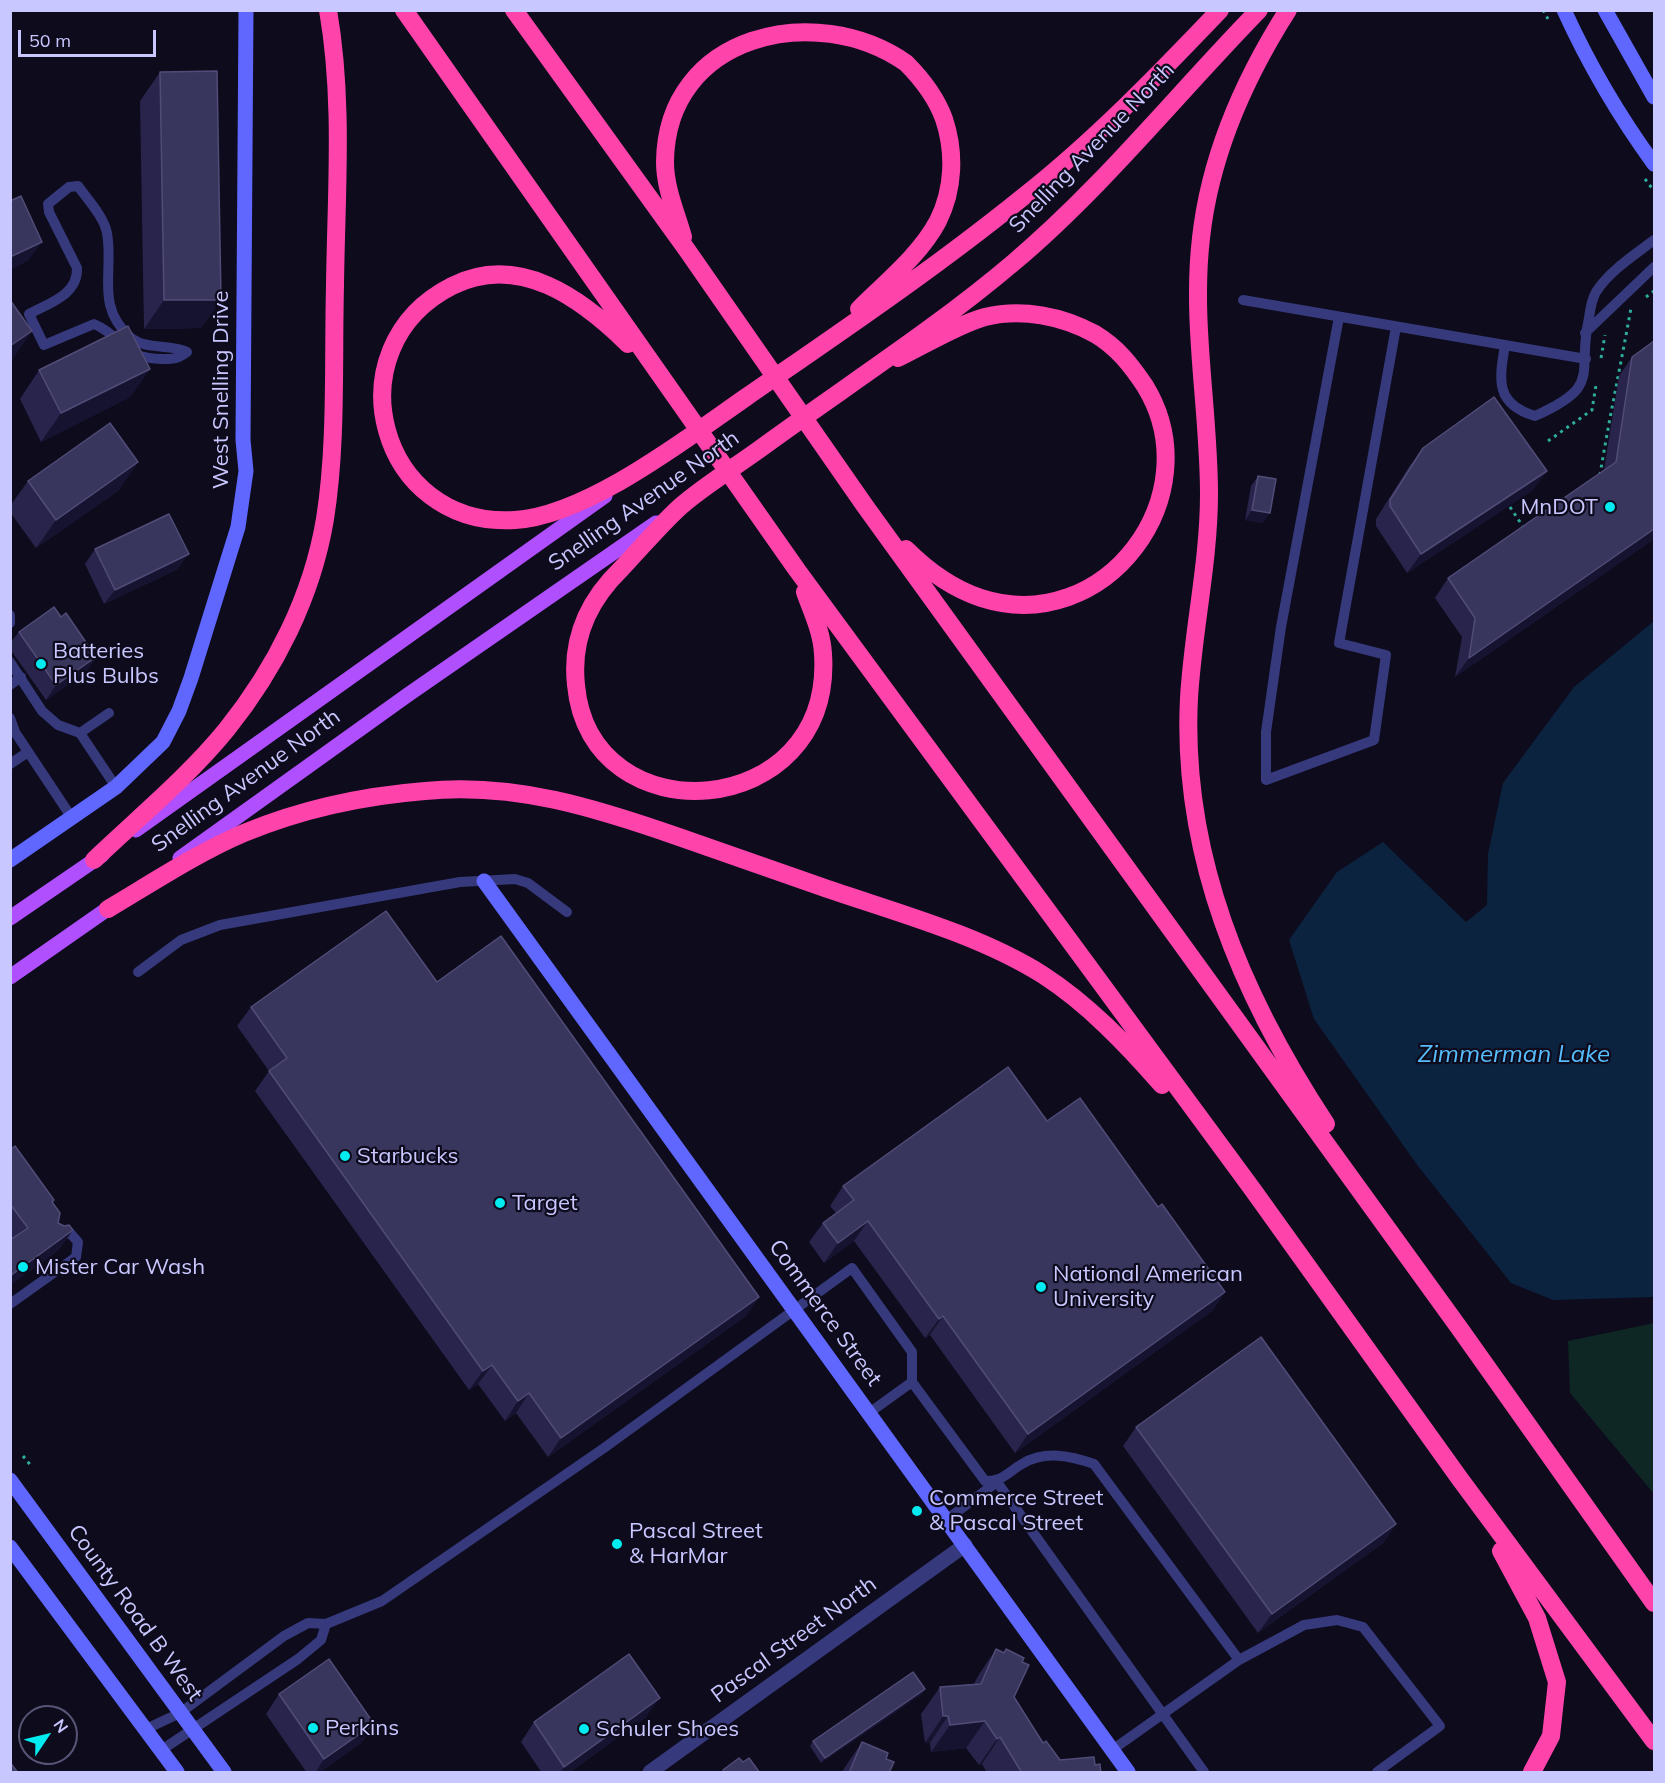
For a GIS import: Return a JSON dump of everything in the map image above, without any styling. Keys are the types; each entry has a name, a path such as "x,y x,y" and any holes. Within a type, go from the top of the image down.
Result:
{"highway":[{"path":"93,861 196,763 254,694 293,622 314,567 325,522 330,483 332,424 338,85 328,10"},
{"path":"404,10 797,570 1253,1190 1460,1479 1654,1741"},
{"path":"514,10 687,250 865,506 1460,1329 1654,1603"},
{"name":"Snelling Avenue North","path":"655,460 910,284 1026,195 1114,117 1220,10"},
{"name":"Snelling Avenue North","path":"681,506 955,307 1041,238 1079,201 1259,10"},
{"path":"1288,10 1269,41 1232,114 1216,161 1201,238 1200,328 1209,497 1190,691 1193,791 1200,833 1218,906 1232,951 1252,997 1314,1106 1460,1329"},
{"path":"687,250 667,184 665,161 674,114 685,89 702,67 727,44 749,32 775,24 800,21 825,22 847,27 871,37 892,51 913,70 936,101 948,130 951,175 947,198 938,221 921,246 830,339"},
{"path":"655,460 564,510 540,517 494,521 471,517 449,509 431,497 408,474 396,456 384,424 383,376 394,342 405,325 429,301 461,281 478,276 512,275 549,285 580,302 615,332 668,388"},
{"path":"856,378 984,317 1034,314 1060,320 1102,339 1123,355 1151,396 1162,421 1166,446 1166,474 1161,499 1141,541 1126,560 1104,579 1082,591 1059,599 1010,603 983,599 959,590 936,576 865,506"},
{"path":"681,506 609,580 595,599 576,645 574,669 577,694 584,718 605,752 622,767 641,779 663,788 696,792 719,791 746,783 770,769 788,756 800,741 813,720 820,698 823,652 820,632 797,570"},
{"path":"108,909 243,834 291,815 341,802 427,790 467,789 498,790 563,800 598,809 866,902 1016,960 1044,976 1110,1029 1253,1190"},
{"path":"1460,1479 1537,1618 1552,1660 1557,1683 1551,1736 1532,1773"}],"main road":[{"name":"Snelling Avenue North","path":"10,918 655,460"},
{"name":"Snelling Avenue North","path":"10,977 409,694 681,506"}],"street":[{"name":"West Snelling Drive","path":"10,861 117,787 163,742 179,711 238,527 244,498 243,62 246,10"},
{"path":"1564,10 1587,60 1632,134 1654,164"},
{"path":"1605,10 1654,97"},
{"name":"Commerce Street","path":"484,881 1128,1773"},
{"name":"County Road B West","path":"10,1480 224,1773"},
{"name":"Pascal Street North","path":"650,1773 965,1545"},
{"path":"10,1547 177,1773"}],"lane":[{"path":"78,186 102,221 107,232 108,304 130,337 153,346 176,347 187,352 179,358 151,359 135,355 125,350 102,327 94,324 44,345 29,314 66,294 74,285 77,277 77,268 49,212 48,204 53,198 69,187 78,186"},
{"path":"1505,345 1499,379 1505,395 1519,411 1535,416 1553,408 1579,389 1586,375 1585,333 1596,292 1614,272 1654,240"},
{"path":"1585,333 1654,267"},
{"path":"1243,300 1586,359"},
{"path":"1339,318 1281,627 1266,732 1266,780 1374,740 1386,655 1338,643 1396,327"},
{"path":"10,615 10,623"},
{"path":"10,662 50,720 80,733 117,787"},
{"path":"10,685 21,677"},
{"path":"80,733 109,712"},
{"path":"10,718 15,732 72,818"},
{"path":"10,764 28,752"},
{"path":"138,972 181,940 220,925 460,882 515,879 528,883 567,912"},
{"path":"10,1304 76,1257 78,1242 71,1234 62,1232 51,1238"},
{"path":"144,1730 180,1713 285,1636 308,1623 326,1624 382,1601 604,1448 852,1268 912,1352 912,1382 985,1481 997,1482 1204,1773"},
{"path":"869,1413 912,1382"},
{"path":"946,1520 1023,1462 1050,1455 1070,1455 1094,1464 1239,1660"},
{"path":"1112,1750 1239,1660 1304,1625 1337,1620 1363,1626 1440,1726 1377,1773"},
{"path":"160,1751 193,1732 298,1659 321,1640 326,1624"}],"path":[{"path":"1643,299 1654,291"},
{"path":"1599,477 1616,374 1624,354 1631,308 1637,304"},
{"path":"1510,507 1528,533"},
{"path":"23,1456 32,1467"}],"green space":[{"path":"1654,1323 1654,1494 1570,1393 1568,1341"}],"water":[{"name":"Zimmerman Lake","path":"1654,621 1654,1297 1553,1300 1511,1283 1418,1166 1314,1019 1289,940 1337,872 1383,842 1466,922 1487,905 1488,854 1503,783 1574,687"}],"building":[{"path":"217,71 221,300 164,300 160,72"},
{"path":"21,196 42,242 10,257 10,201"},
{"path":"10,300 32,331 10,346"},
{"path":"128,326 150,369 61,413 39,370"},
{"name":"MnDOT","path":"1654,341 1654,529 1469,658 1475,618 1448,578 1616,462 1632,357"},
{"path":"1494,397 1547,471 1421,554 1390,506 1390,500 1423,448"},
{"path":"110,423 138,462 56,520 28,481"},
{"path":"1258,476 1276,479 1270,513 1252,510"},
{"path":"169,514 189,554 115,590 95,549"},
{"path":"54,607 61,617 66,613 96,657 56,685 19,632"},
{"name":"Target","path":"386,911 437,982 501,936 759,1297 561,1438 529,1393 518,1401 492,1365 483,1371 269,1071 287,1058 251,1007"},
{"name":"National American University","path":"1008,1067 1047,1121 1080,1098 1158,1207 1162,1204 1225,1292 1028,1434 943,1316 939,1319 868,1221 838,1243 823,1223 854,1200 843,1186"},
{"path":"15,1146 54,1200 52,1202 60,1213 58,1223 64,1226 69,1225 73,1230 10,1276 10,1240 28,1228 10,1204 10,1150"},
{"path":"1261,1337 1396,1524 1272,1614 1136,1427"},
{"path":"996,1649 1004,1653 1006,1649 1024,1658 1022,1662 1029,1665 1014,1697 1043,1743 1046,1741 1060,1760 1094,1757 1095,1765 1100,1764 1101,1773 1022,1773 1000,1737 997,1739 985,1721 950,1725 948,1716 943,1716 940,1687 981,1684"},
{"name":"Schuler Shoes","path":"629,1654 660,1698 564,1767 534,1722"},
{"path":"329,1659 374,1724 324,1759 279,1694"},
{"path":"913,1672 925,1689 825,1758 813,1741"},
{"path":"862,1742 888,1753 886,1759 894,1762 889,1773 849,1773"},
{"path":"739,1758 743,1762 749,1758 760,1773 724,1773 723,1770"},
{"path":"10,1762 18,1773 10,1773"}],"place":[{"name":"MnDOT","path":"1610,507"},
{"name":"Batteries Plus Bulbs","path":"41,664"},
{"name":"Starbucks","path":"345,1156"},
{"name":"Target","path":"500,1203"},
{"name":"Mister Car Wash","path":"23,1267"},
{"name":"National American University","path":"1041,1287"},
{"name":"Commerce Street & Pascal Street","path":"917,1511"},
{"name":"Pascal Street & HarMar","path":"617,1544"},
{"name":"Perkins","path":"313,1728"},
{"name":"Schuler Shoes","path":"584,1729"}]}
